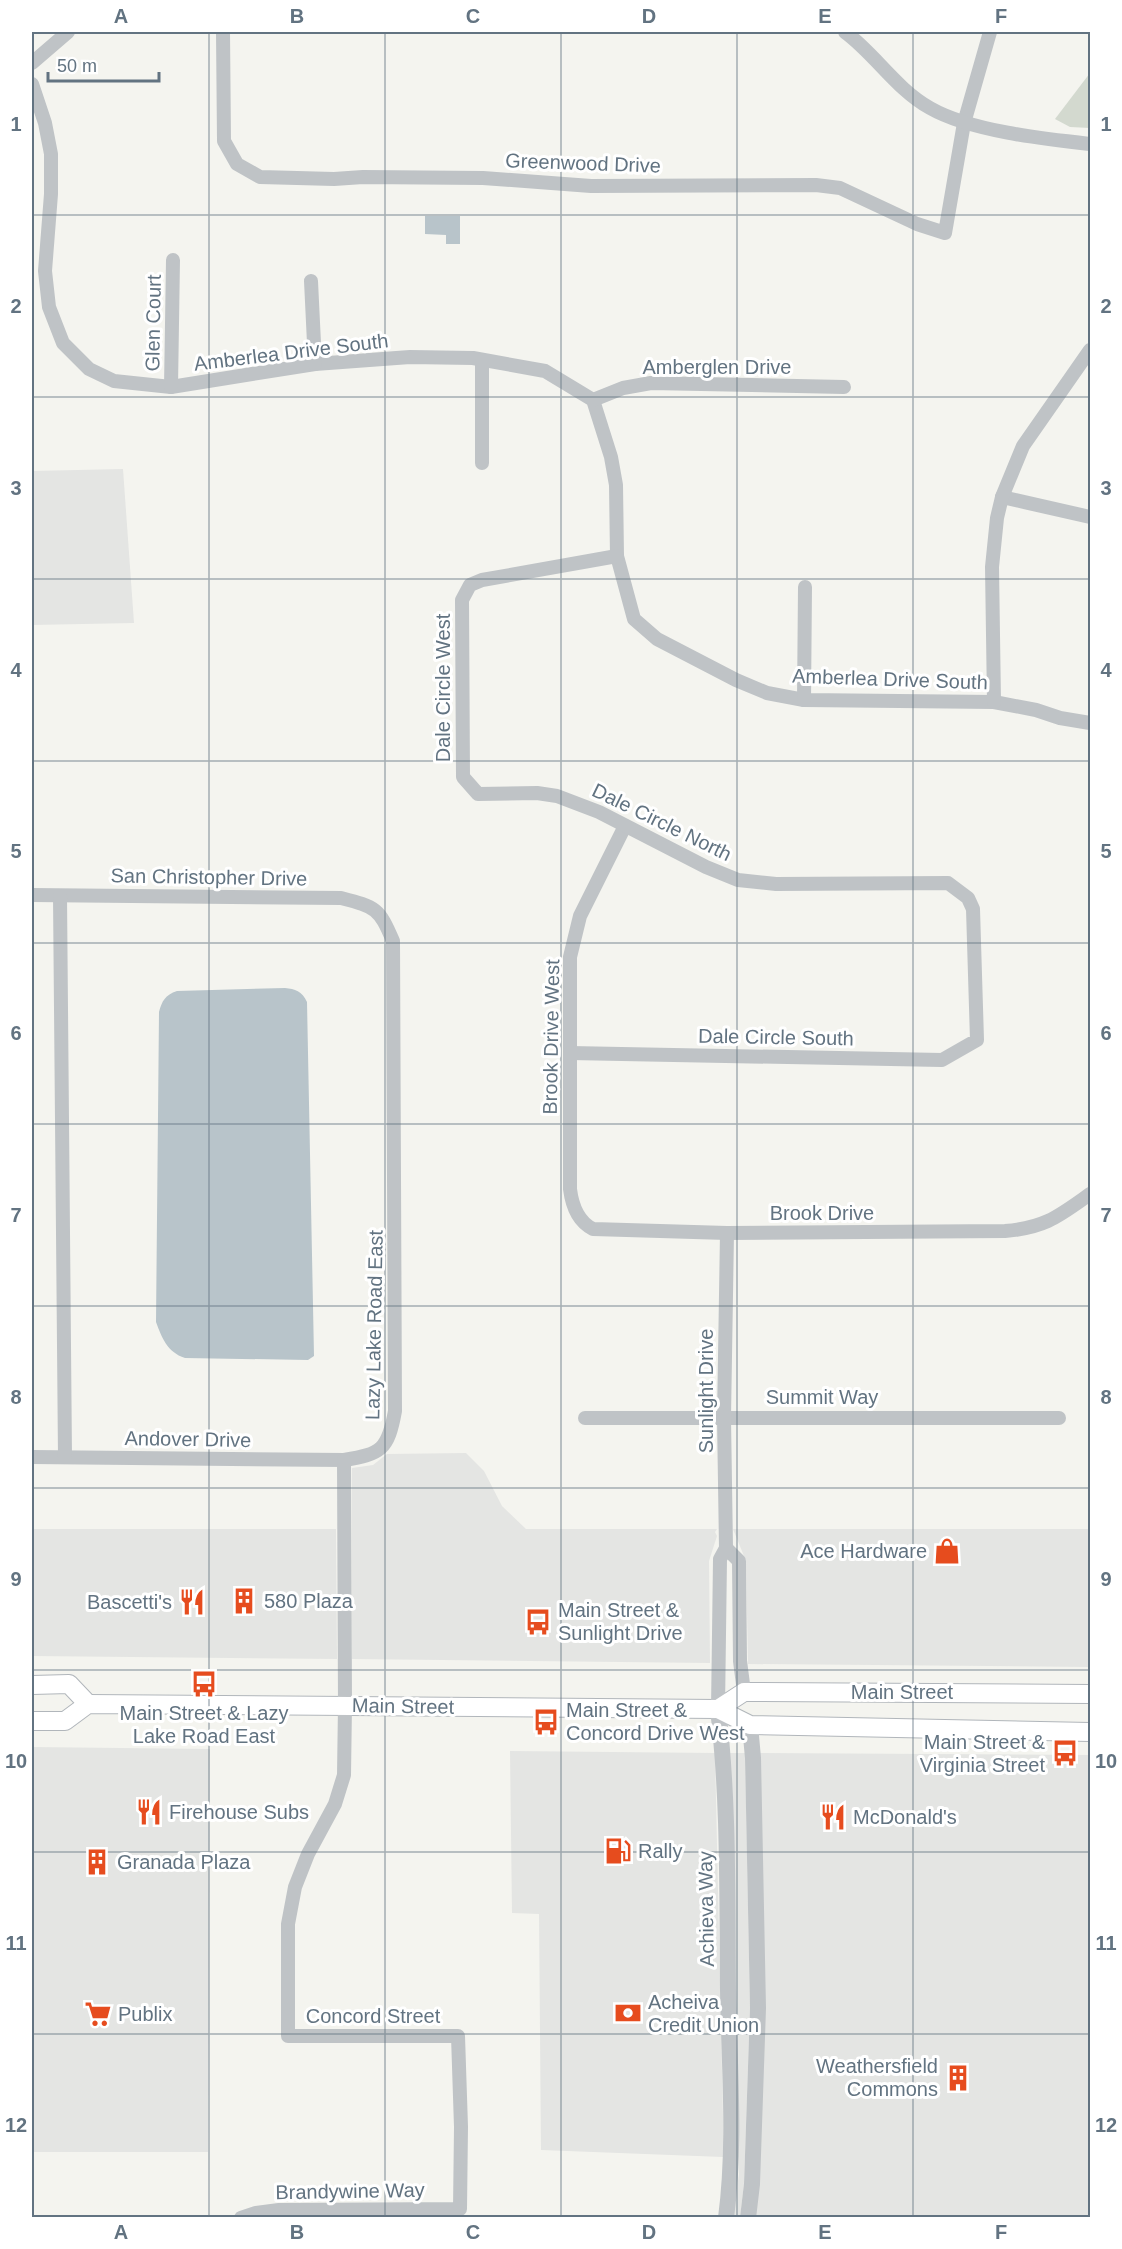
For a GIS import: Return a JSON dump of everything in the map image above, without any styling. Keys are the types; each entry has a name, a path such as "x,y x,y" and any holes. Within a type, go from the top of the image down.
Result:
{"main road":[{"path":"32,1685 69,1684 88,1704 65,1721 32,1721"},
{"name":"Main Street","path":"744,1692 1090,1694"},
{"path":"718,1708 744,1692 750,1725"},
{"name":"Main Street","path":"88,1704 718,1708 750,1725 1089,1731"}],"street":[{"path":"32,63 68,32"},
{"name":"Greenwood Drive","path":"223,32 224,141 237,164 260,177 483,178 591,186 816,185 840,188 917,224 945,233 964,123"},
{"path":"845,32 863,45 896,82 929,108 964,123 1090,144"},
{"path":"964,123 990,32"},
{"name":"Amberlea Drive South","path":"32,84 45,123 51,154 51,194 45,271 49,308 63,343 89,369 114,381 171,387 315,364 410,357 482,360 545,371 593,400 611,457 615,485 617,556 634,619 657,639 767,693 804,700 994,702 1090,723"},
{"name":"Glen Court","path":"171,387 173,260"},
{"path":"311,281 315,364"},
{"path":"994,702 992,558 1002,497 1023,446 1090,350"},
{"path":"482,360 482,463"},
{"name":"Amberglen Drive","path":"593,400 623,388 651,383 844,387"},
{"path":"1002,497 1090,517"},
{"name":"Dale Circle West","path":"478,794 463,777 462,600 470,585 482,580 617,556"},
{"path":"804,700 805,587"},
{"name":"Dale Circle North","path":"478,794 537,793 557,796 599,812 706,867 738,880 776,884 948,883 968,898 973,909 977,1040"},
{"name":"Brook Drive West","path":"570,1189 570,957 580,916 625,826"},
{"name":"San Christopher Drive","path":"32,895 341,898 364,904 382,915"},
{"path":"60,896 65,1457"},
{"name":"Lazy Lake Road East","path":"344,1460 372,1456 383,1447 392,1432 395,1411 393,941 382,915"},
{"name":"Dale Circle South","path":"570,1053 942,1060 977,1040"},
{"name":"Brook Drive","path":"570,1189 571,1202 575,1210 584,1224 593,1229 727,1233 1019,1230 1052,1221 1090,1194"},
{"name":"Sunlight Drive","path":"718,1708 720,1560 726,1548 724,1418 727,1233"},
{"name":"Summit Way","path":"585,1418 1059,1418"},
{"name":"Andover Drive","path":"32,1457 344,1460"},
{"path":"344,1460 345,1705"},
{"name":"Sunlight Drive","path":"726,1548 739,1562 740,1661 744,1692"},
{"name":"Concord Street","path":"345,1705 344,1775 335,1804 308,1854 296,1887 288,1924 288,2036 458,2036 461,2127 460,2209"},
{"name":"Achieva Way","path":"718,1708 726,1845 731,2106 732,2175 726,2217"},
{"path":"748,2217 752,2184 758,2008 753,1758 750,1725"},
{"name":"Brandywine Way","path":"241,2217 279,2210 460,2209"}],"shaded area":[{"path":"1090,73 1090,128 1070,127 1055,119"},
{"path":"425,216 460,216 460,244 446,244 446,235 425,234"},
{"path":"123,469 134,623 32,625 32,471"},
{"path":"285,988 298,991 307,1002 314,1356 308,1360 185,1358 169,1348 156,1322 159,1012 165,999 177,991"},
{"path":"466,1453 484,1471 502,1506 526,1529 717,1529 709,1561 710,1663 352,1659 352,1468 373,1465 387,1454"},
{"path":"32,1529 336,1529 337,1659 32,1656"},
{"path":"733,1529 1090,1529 1090,1667 748,1664 746,1561"},
{"path":"32,1747 210,1749 208,2152 32,2152"},
{"path":"510,1751 715,1753 724,2163 723,2157 541,2150 539,1914 512,1913"},
{"path":"730,1753 745,1753 750,2008 744,2183 740,2218 733,2217 739,2174"},
{"path":"760,1753 1090,1755 1090,2217 755,2218"}],"place":[{"name":"Ace Hardware","path":"947,1551"},
{"name":"580 Plaza","path":"244,1601"},
{"name":"Bascetti's","path":"192,1602"},
{"name":"Main Street & Sunlight Drive","path":"538,1622"},
{"name":"Main Street & Lazy Lake Road East","path":"204,1684"},
{"name":"Main Street & Concord Drive West","path":"546,1722"},
{"name":"Main Street & Virginia Street","path":"1065,1753"},
{"name":"Firehouse Subs","path":"149,1812"},
{"name":"McDonald's","path":"833,1817"},
{"name":"Rally","path":"618,1851"},
{"name":"Granada Plaza","path":"97,1862"},
{"name":"Acheiva Credit Union","path":"628,2013"},
{"name":"Publix","path":"98,2014"},
{"name":"Weathersfield Commons","path":"958,2078"}]}
